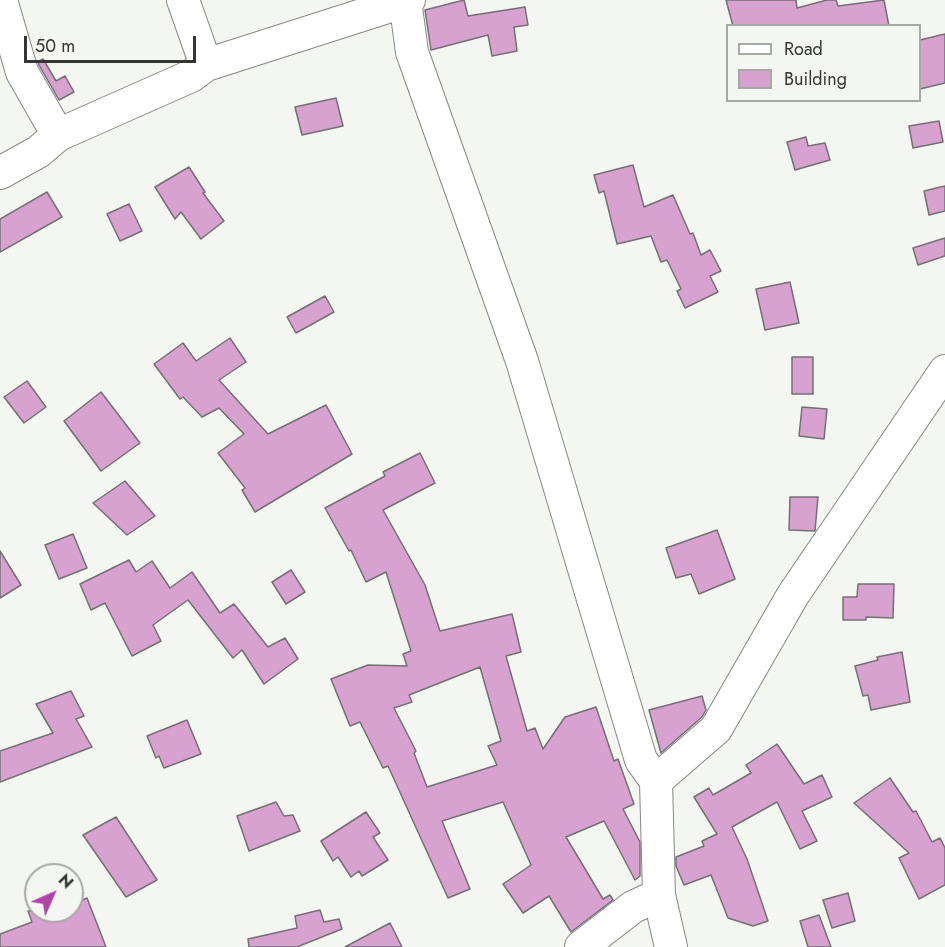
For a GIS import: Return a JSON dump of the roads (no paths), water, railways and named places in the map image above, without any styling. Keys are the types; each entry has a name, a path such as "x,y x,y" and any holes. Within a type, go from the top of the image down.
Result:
{"street":[{"path":"2,0 22,72 58,135"},
{"path":"183,0 206,65"},
{"path":"0,173 38,152 58,135 191,76 206,65 406,0 412,52 522,361 641,760 656,781 659,895 671,947"},
{"path":"656,781 716,729 793,595 945,371"},
{"path":"581,947 633,907 659,895"}]}
